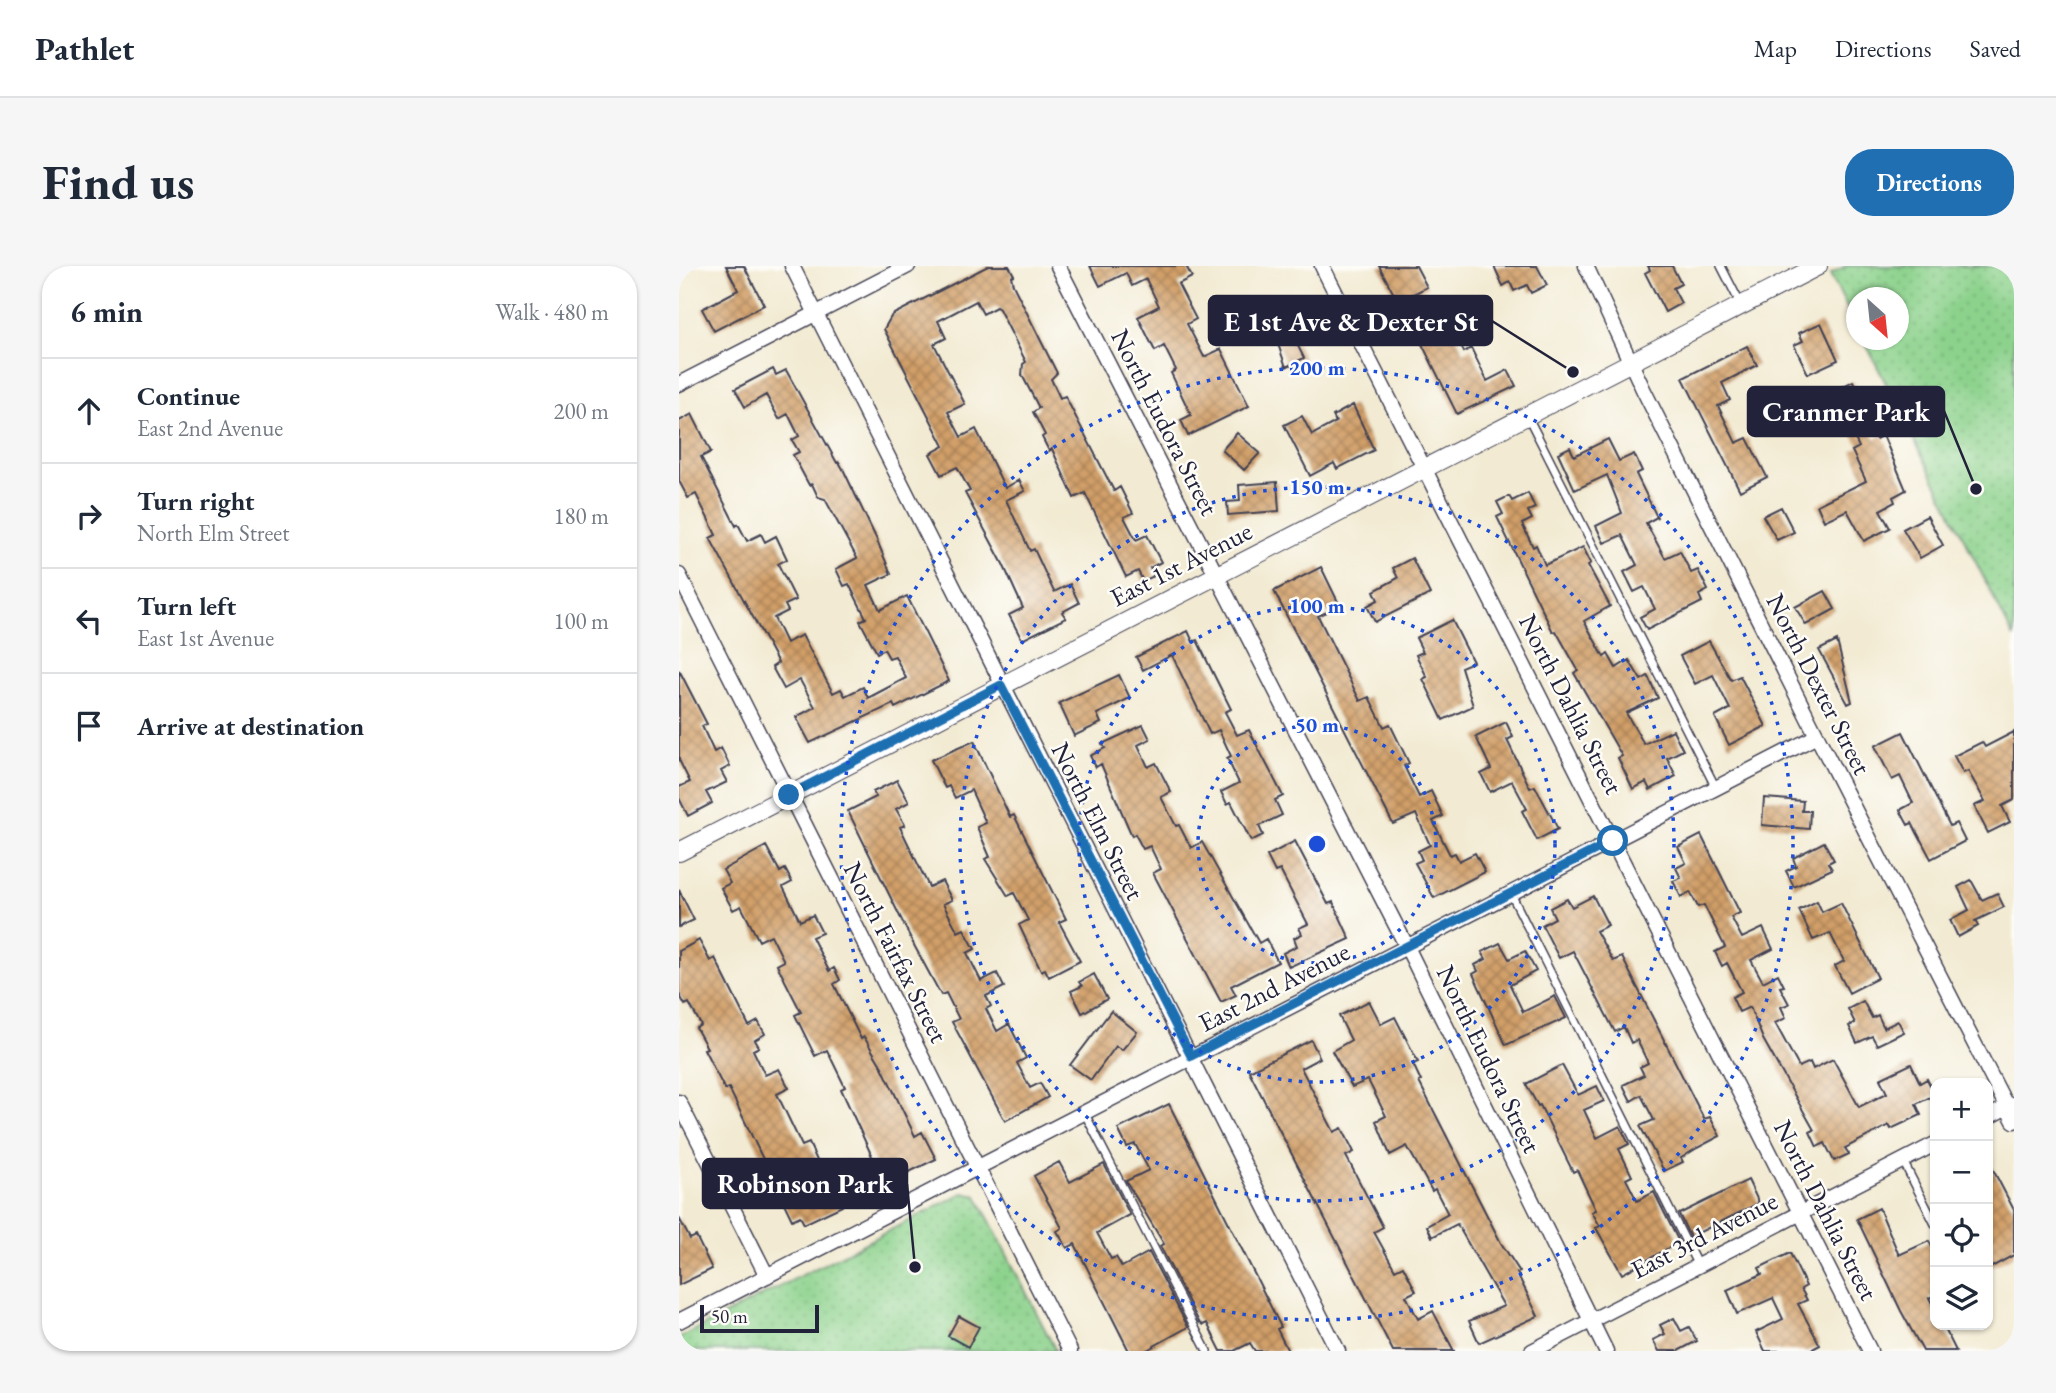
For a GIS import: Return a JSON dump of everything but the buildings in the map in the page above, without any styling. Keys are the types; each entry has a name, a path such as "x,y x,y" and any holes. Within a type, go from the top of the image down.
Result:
{"street":[{"name":"North Elm Street","path":"792,266 1338,1351"},
{"path":"679,384 908,266"},
{"name":"North Eudora Street","path":"1058,266 1407,947 1606,1351"},
{"name":"North Dahlia Street","path":"1322,266 1870,1351"},
{"name":"North Dexter Street","path":"1586,266 1817,736 2010,1105 2014,1121"},
{"name":"East 1st Avenue","path":"679,852 1818,266"},
{"name":"North Fairfax Street","path":"679,575 1070,1351"},
{"name":"East 2nd Avenue","path":"679,1321 1817,736"},
{"path":"679,1102 767,1276"},
{"path":"1993,1114 2010,1105"},
{"name":"East 3rd Avenue","path":"1532,1351 1930,1146"}],"lane":[{"path":"1721,266 1742,306"},
{"path":"1528,415 1716,788"},
{"path":"1511,893 1698,1266"},
{"path":"1084,1112 1207,1351"},
{"path":"1903,1160 1930,1214"}],"green space":[{"path":"1846,266 2014,266 2014,638 1869,350 1909,350 1909,287 1846,287 1846,305 1830,274"},
{"path":"963,1193 977,1196 1056,1351 679,1351 679,1338"}],"place":[{"name":"E 1st Ave & Dexter St","path":"1573,372"},
{"name":"Cranmer Park","path":"1976,489"},
{"name":"Robinson Park","path":"915,1267"}],"route":[{"path":"789,795 1001,685 1191,1056 1613,841"}]}
